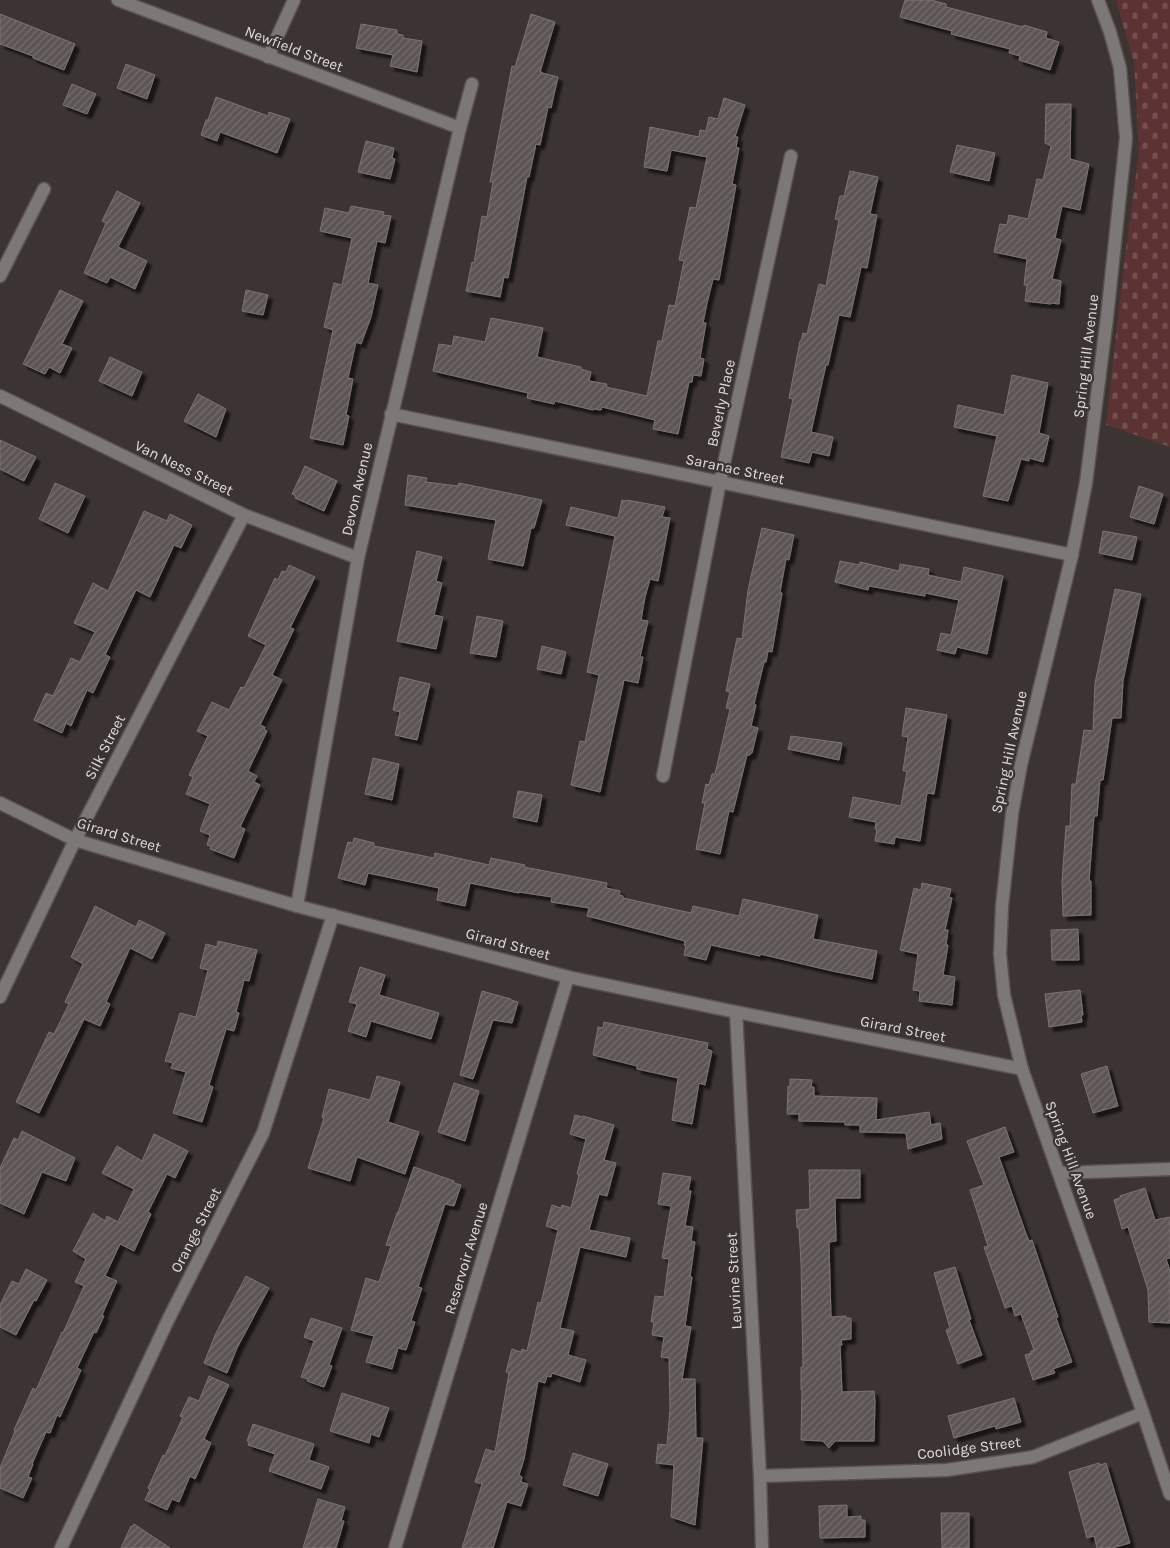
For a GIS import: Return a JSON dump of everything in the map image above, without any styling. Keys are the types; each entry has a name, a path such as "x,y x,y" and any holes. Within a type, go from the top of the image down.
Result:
{"street":[{"name":"Newfield Street","path":"118,0 460,128"},
{"path":"268,57 294,0"},
{"name":"Spring Hill Avenue","path":"1098,0 1110,32 1120,68 1126,138 1107,317 1086,483 1072,555 1021,765 1012,814 1002,906 1000,954 1004,995 1022,1069 1143,1413 1164,1459 1170,1494"},
{"name":"Devon Avenue","path":"297,906 358,558 472,84"},
{"name":"Beverly Place","path":"663,776 720,482 791,156"},
{"path":"0,276 44,189"},
{"name":"Van Ness Street","path":"0,396 244,515 358,558"},
{"name":"Saranac Street","path":"392,414 1072,555"},
{"name":"Silk Street","path":"0,997 75,840 244,515"},
{"name":"Girard Street","path":"0,803 75,840 297,906 568,977 1022,1069"},
{"name":"Orange Street","path":"61,1548 168,1320 263,1133 334,915"},
{"name":"Reservoir Avenue","path":"395,1548 568,977"},
{"name":"Leuvine Street","path":"736,1012 762,1548"},
{"path":"1060,1174 1170,1169"},
{"name":"Coolidge Street","path":"760,1476 947,1470 1033,1457 1143,1413"}],"green space":[{"path":"1116,0 1170,0 1170,447 1106,425 1139,153 1134,63"}],"building":[{"path":"905,0 931,0 946,4 946,7 1047,32 1046,38 1059,42 1050,70 1019,60 1020,56 1009,53 1010,49 951,34 952,31 900,17"},
{"path":"0,14 75,44 64,70 0,44"},
{"path":"531,14 555,22 540,72 558,77 551,108 548,107 540,145 536,144 529,177 527,177 508,278 504,277 500,297 466,291 472,262 474,263 482,216 487,217 493,182 490,182 512,66 515,67"},
{"path":"361,24 397,30 397,34 403,35 403,38 422,41 417,72 390,66 393,55 356,48"},
{"path":"126,64 155,75 147,99 117,88"},
{"path":"72,84 96,94 87,114 63,105"},
{"path":"216,97 268,116 269,112 290,119 277,153 220,132 217,141 201,135"},
{"path":"724,98 745,105 735,137 738,137 736,147 739,148 732,184 736,185 719,280 713,279 703,323 706,323 700,358 704,359 701,376 693,375 692,382 689,382 678,434 653,429 655,420 602,407 601,410 593,410 555,401 554,404 527,398 528,393 433,371 439,344 452,346 454,336 485,342 491,318 543,328 537,357 581,367 581,369 591,372 589,381 607,384 606,387 647,396 658,341 662,341 669,305 675,306 684,261 679,260 690,207 696,208 707,157 671,150 667,171 644,167 650,127 699,137 700,130 706,131 709,117 718,119"},
{"path":"1046,104 1071,104 1070,159 1089,164 1080,210 1062,206 1055,238 1061,240 1052,279 1061,281 1059,304 1025,301 1027,285 1024,285 1027,259 994,252 1000,224 1007,225 1009,215 1028,219 1037,179 1043,180 1051,146 1045,143"},
{"path":"366,141 394,148 392,158 395,159 390,179 358,172"},
{"path":"957,145 995,153 989,181 950,172"},
{"path":"850,171 878,177 870,214 877,215 867,268 861,267 850,317 839,315 811,432 833,437 829,456 812,452 809,463 781,457 793,399 789,398 800,341 803,333 807,334 819,284 826,286 839,220 835,219 840,196 844,196"},
{"path":"117,191 140,203 118,247 147,261 135,289 110,277 107,283 84,273 106,223 102,221"},
{"path":"351,206 384,212 383,215 391,216 385,243 377,241 368,283 378,285 371,317 361,344 356,342 348,378 353,379 346,415 349,416 343,445 310,438 333,330 324,327 334,283 342,285 352,238 320,231 325,208 349,213"},
{"path":"60,290 83,301 62,344 72,348 60,373 49,367 45,374 23,364"},
{"path":"246,290 268,295 263,315 242,311"},
{"path":"110,357 142,372 132,396 99,381"},
{"path":"1012,375 1048,383 1039,433 1049,436 1043,462 1029,458 1029,461 1021,459 1008,501 983,496 997,436 954,427 958,405 1004,415"},
{"path":"198,394 226,409 216,437 184,421"},
{"path":"0,440 36,457 24,481 0,469"},
{"path":"305,466 337,481 324,511 295,498 296,496 292,494"},
{"path":"408,475 427,478 426,482 458,486 459,483 542,500 534,528 531,528 523,566 488,559 496,520 405,505"},
{"path":"55,483 85,496 68,533 39,519"},
{"path":"1139,486 1163,494 1154,524 1130,517"},
{"path":"622,500 665,507 662,517 670,518 658,581 650,579 645,597 641,620 648,621 640,657 643,657 638,683 624,680 600,792 571,785 580,741 585,742 599,675 587,672 615,536 566,525 571,507 618,518"},
{"path":"144,511 167,521 170,514 192,525 181,548 174,545 150,597 136,590 105,655 110,657 93,693 87,690 71,726 66,723 62,733 34,720 46,693 53,696 71,658 80,662 95,632 74,623 93,583 108,591"},
{"path":"762,528 794,535 789,560 786,559 772,652 768,651 766,662 764,662 754,704 756,705 751,726 758,728 752,753 747,755 733,812 729,811 720,854 696,849 705,803 702,803 706,784 709,785 712,774 715,774 730,709 726,708 730,692 726,691 737,638 742,639 748,590"},
{"path":"1103,531 1137,537 1132,560 1099,553"},
{"path":"417,551 442,557 436,581 442,583 434,615 443,617 436,649 397,641"},
{"path":"840,561 860,565 860,562 899,571 900,564 929,569 928,575 961,582 964,567 1003,576 987,654 957,647 955,654 937,650 941,633 951,635 959,600 925,593 925,596 869,586 868,590 835,582"},
{"path":"289,565 315,577 290,628 294,629 272,675 282,680 260,725 265,727 264,729 267,731 248,771 257,776 254,782 260,785 240,827 245,829 234,858 210,849 211,846 207,845 210,835 200,831 210,804 186,794 193,777 189,775 208,736 197,731 212,702 229,710 241,687 244,688 266,645 248,636 275,578 278,580 282,571 286,572"},
{"path":"1115,589 1141,594 1123,681 1121,718 1112,718 1103,780 1100,780 1097,816 1094,816 1089,881 1091,881 1091,915 1063,916 1062,881 1066,826 1070,826 1072,784 1076,784 1084,730 1093,731 1095,683"},
{"path":"477,616 503,621 496,657 470,653"},
{"path":"542,646 566,652 561,674 537,669"},
{"path":"400,677 430,684 417,740 395,735 400,712 393,710"},
{"path":"906,708 947,715 934,794 927,793 920,841 895,837 894,844 875,841 876,822 849,817 853,797 901,806 907,771 903,771 908,737 902,736"},
{"path":"791,736 842,743 839,760 788,749"},
{"path":"373,758 399,764 392,800 365,794"},
{"path":"518,791 542,795 537,822 513,817"},
{"path":"354,838 374,843 374,846 434,858 435,853 489,865 491,858 525,865 524,867 607,883 606,888 620,891 619,895 623,896 623,898 691,913 693,906 739,916 743,899 818,915 813,939 877,951 872,979 711,945 706,960 684,955 685,941 587,916 589,908 551,902 552,897 519,893 470,883 465,906 437,900 439,888 368,873 365,885 338,878 348,842 353,843"},
{"path":"922,883 951,889 949,897 952,898 945,930 948,930 946,945 948,945 943,975 955,977 952,1005 919,1001 920,991 913,990 918,954 900,950 914,888 921,890"},
{"path":"95,906 136,927 139,920 165,933 152,959 130,948 106,1002 110,1004 100,1026 84,1019 39,1113 16,1102 49,1032 54,1034 69,1004 65,1002 83,964 71,957"},
{"path":"1078,929 1079,960 1052,960 1051,930"},
{"path":"218,941 257,950 249,981 244,980 236,1012 239,1013 234,1031 226,1029 209,1085 213,1087 202,1122 173,1113 186,1072 171,1068 173,1063 165,1061 180,1013 196,1017 208,970 200,968 206,944 217,947"},
{"path":"360,967 385,975 379,995 439,1013 431,1039 371,1021 366,1037 348,1031 357,1004 349,1002"},
{"path":"1080,990 1082,1022 1049,1027 1045,994"},
{"path":"482,991 518,1002 512,1023 493,1020 473,1079 460,1075"},
{"path":"604,1022 708,1043 707,1049 712,1051 705,1085 699,1083 692,1124 672,1120 678,1078 637,1069 637,1066 593,1055 598,1027 603,1028"},
{"path":"1107,1066 1118,1106 1093,1113 1081,1074"},
{"path":"377,1076 400,1082 388,1122 419,1132 405,1174 357,1157 350,1181 308,1168 324,1118 322,1117 329,1089 370,1100"},
{"path":"790,1079 812,1080 811,1087 814,1087 814,1096 877,1098 876,1120 929,1112 931,1125 940,1123 942,1139 908,1149 906,1133 860,1132 860,1125 845,1125 845,1122 799,1121 799,1114 787,1114"},
{"path":"454,1083 479,1091 465,1141 438,1132"},
{"path":"575,1115 614,1125 604,1160 616,1163 607,1196 599,1194 589,1230 630,1238 626,1257 580,1247 560,1328 574,1331 568,1355 586,1360 580,1382 552,1373 551,1377 547,1376 545,1383 538,1381 524,1459 519,1475 522,1477 521,1482 528,1484 521,1506 507,1502 493,1548 462,1548 482,1484 475,1482 486,1449 495,1452 509,1373 506,1372 512,1349 521,1352 522,1349 527,1351 538,1302 541,1303 558,1230 546,1226 552,1205 561,1208 562,1205 571,1208 586,1139 570,1134"},
{"path":"1005,1127 1014,1152 999,1157 1025,1231 1029,1241 1032,1240 1072,1362 1053,1369 1055,1373 1033,1380 1025,1355 1034,1350 1021,1314 1015,1316 1012,1306 1005,1308 984,1247 988,1246 970,1190 984,1185 967,1141"},
{"path":"22,1131 75,1158 66,1181 42,1172 24,1214 0,1203 0,1168 14,1138 18,1140"},
{"path":"154,1134 188,1151 175,1178 167,1174 148,1212 151,1214 134,1251 120,1244 105,1276 117,1281 102,1315 104,1316 96,1333 94,1332 77,1368 81,1370 60,1417 57,1415 50,1433 46,1432 32,1464 28,1477 32,1478 23,1498 0,1488 0,1468 14,1430 33,1388 36,1390 84,1286 75,1282 86,1259 73,1251 93,1213 105,1221 107,1216 118,1222 134,1189 102,1173 117,1146 142,1161"},
{"path":"414,1167 461,1185 454,1206 445,1204 418,1287 422,1288 411,1321 415,1322 406,1350 398,1348 392,1369 366,1362 374,1336 351,1330 366,1278 379,1282 391,1246 386,1245"},
{"path":"809,1170 860,1170 860,1198 835,1198 836,1241 829,1242 831,1317 846,1316 846,1318 851,1318 851,1339 841,1340 842,1345 840,1345 842,1392 874,1391 874,1441 835,1441 829,1448 823,1441 801,1440 801,1367 803,1367 801,1263 796,1210 810,1209"},
{"path":"663,1173 691,1177 688,1191 691,1191 685,1226 693,1227 691,1241 695,1242 685,1326 691,1327 682,1379 695,1379 696,1438 703,1438 695,1525 671,1517 674,1465 656,1463 658,1444 667,1445 670,1409 669,1358 661,1357 664,1337 652,1335 654,1322 651,1322 655,1296 664,1297 669,1259 662,1258 671,1206 658,1204"},
{"path":"1145,1188 1155,1220 1170,1217 1170,1258 1166,1259 1170,1271 1170,1323 1149,1322 1148,1290 1128,1227 1122,1229 1114,1200 1120,1198 1120,1196"},
{"path":"955,1267 971,1319 969,1320 982,1355 958,1364 946,1330 950,1328 934,1273"},
{"path":"26,1269 47,1280 36,1301 34,1300 16,1335 0,1327 0,1305 12,1281 19,1284"},
{"path":"246,1276 269,1288 237,1348 227,1373 204,1363 216,1333"},
{"path":"311,1318 342,1328 329,1365 332,1366 324,1387 301,1377 314,1341 304,1337"},
{"path":"209,1376 229,1385 204,1439 211,1443 195,1479 190,1476 179,1502 172,1499 167,1510 145,1500 150,1489 148,1488 183,1417 180,1416 189,1397 199,1401"},
{"path":"342,1393 389,1408 379,1437 371,1434 369,1443 330,1431"},
{"path":"1014,1398 1021,1422 996,1429 995,1426 954,1438 948,1416"},
{"path":"253,1424 314,1444 309,1460 329,1467 321,1489 269,1471 275,1454 248,1445 249,1442 247,1441"},
{"path":"573,1453 608,1464 598,1496 563,1485"},
{"path":"1099,1463 1100,1465 1106,1463 1130,1543 1112,1548 1097,1548 1094,1536 1087,1538 1069,1472"},
{"path":"318,1499 345,1507 341,1521 344,1521 336,1548 303,1548"},
{"path":"847,1505 847,1517 861,1516 861,1520 865,1520 865,1537 820,1538 819,1506"},
{"path":"941,1513 969,1513 969,1548 942,1548"},
{"path":"134,1524 170,1548 121,1548 131,1526"}]}
